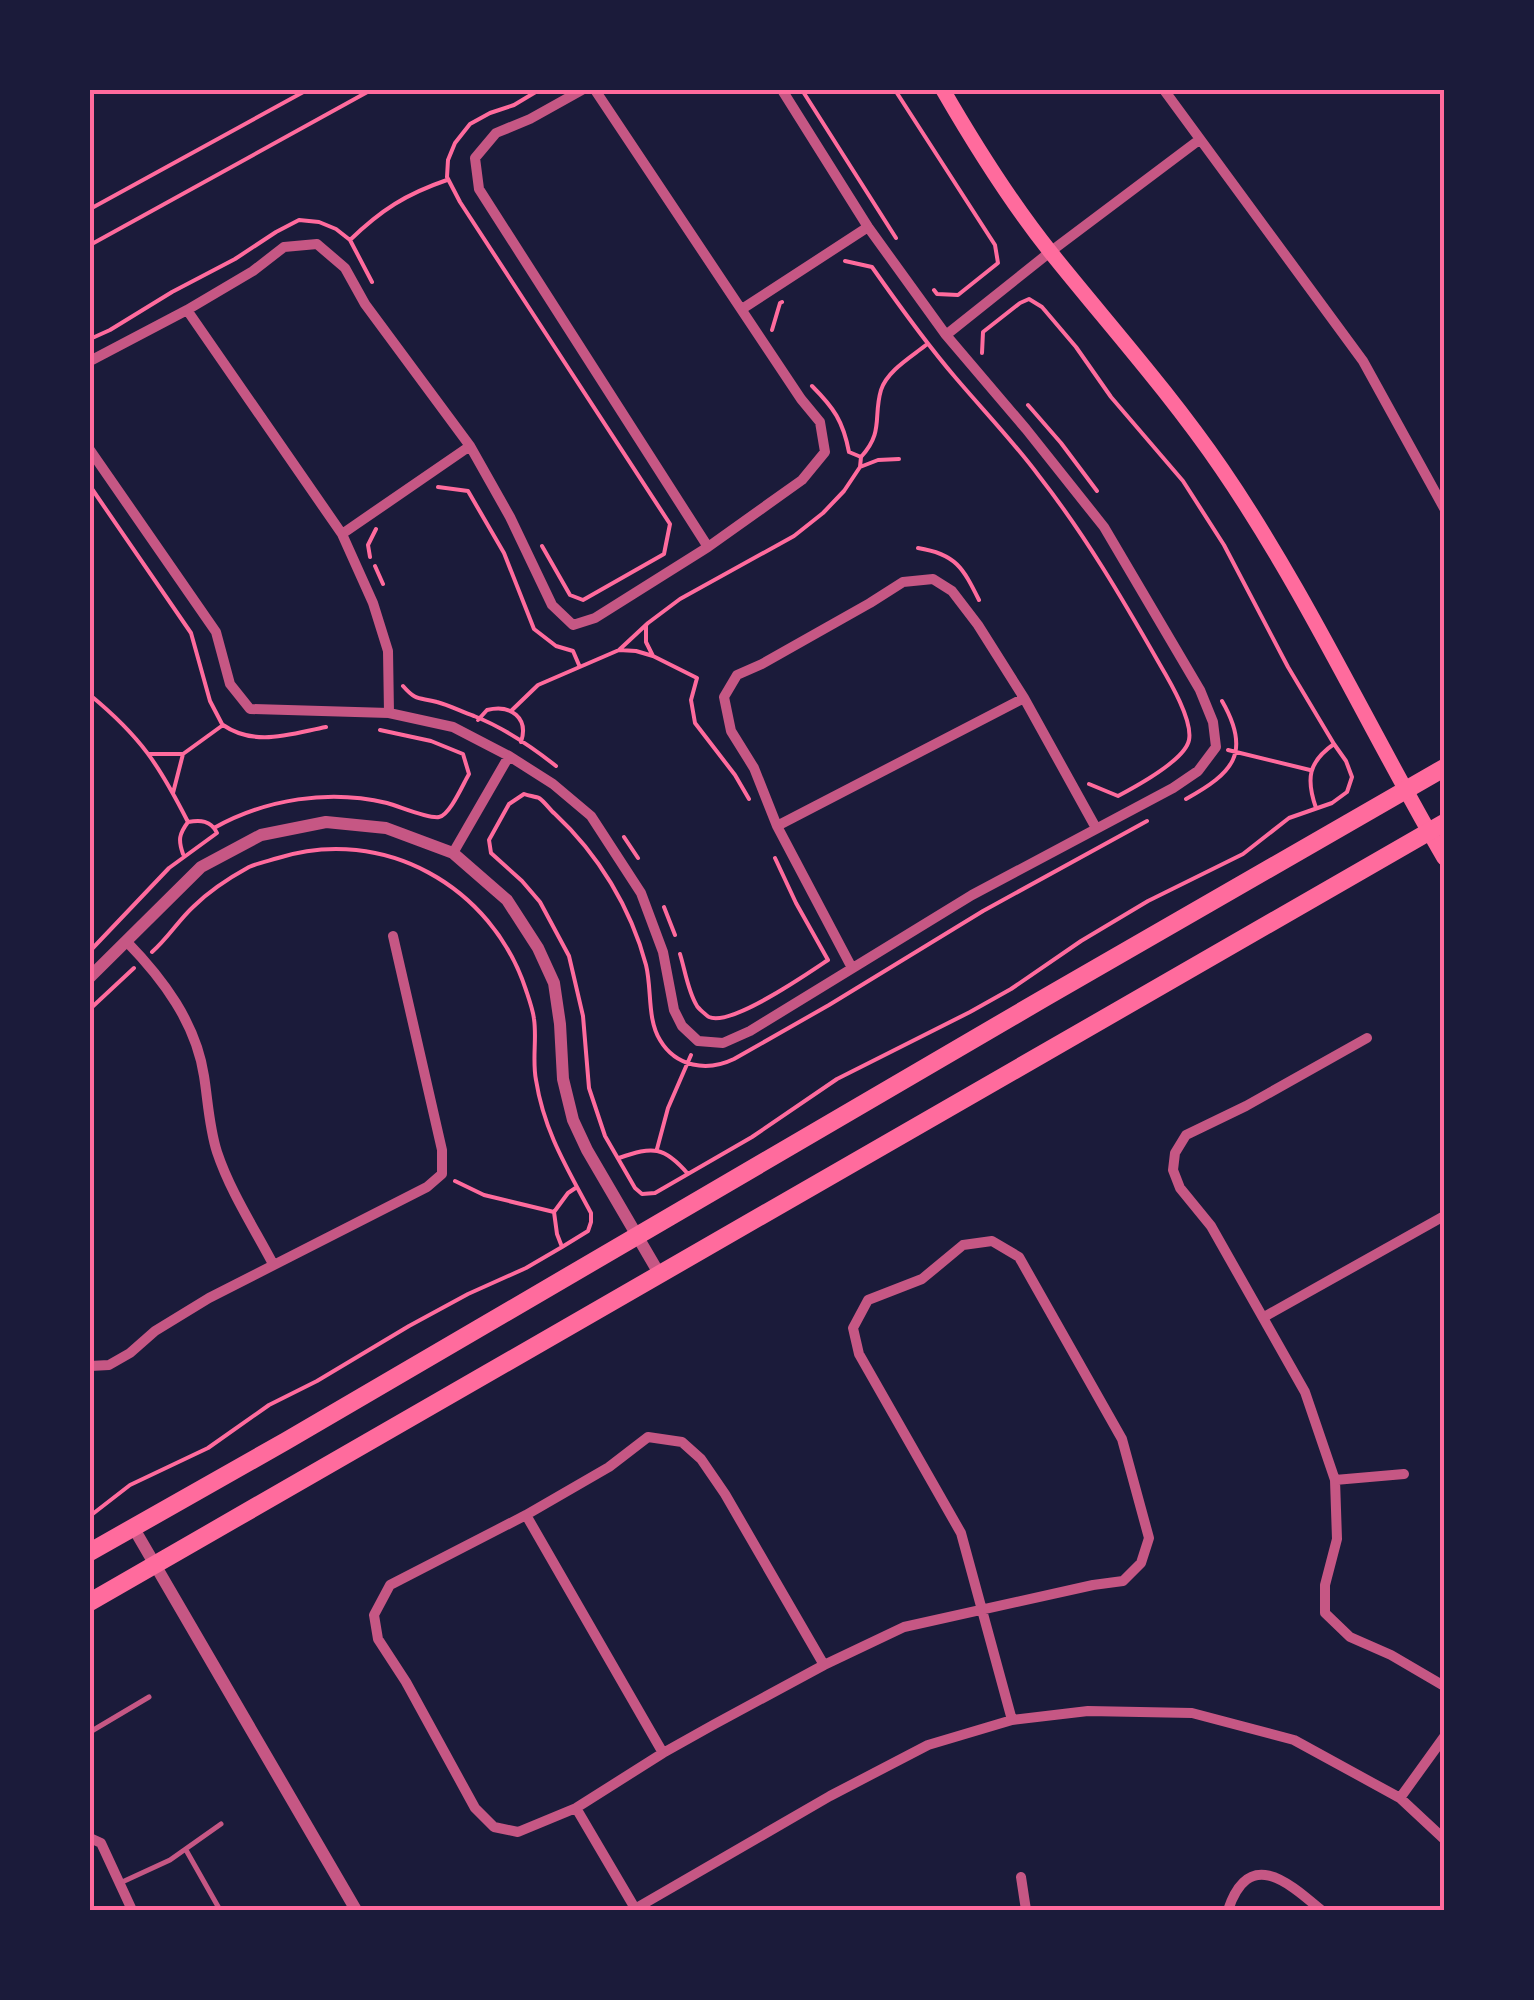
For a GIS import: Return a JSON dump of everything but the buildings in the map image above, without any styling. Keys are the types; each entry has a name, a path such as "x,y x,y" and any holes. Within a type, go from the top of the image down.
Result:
{"main road":[{"path":"943,90 1003,188 1050,252 1150,372 1222,468 1280,560 1406,789 1436,827 1444,858"},
{"path":"90,1552 1444,768"},
{"path":"90,1602 1436,827"}],"street":[{"path":"582,90 496,133 475,158 480,188 708,547"},
{"path":"90,361 187,310 253,271 284,247 317,244 346,268 365,304 470,446 510,517 552,606 572,625 596,618 708,547 802,480 825,452 820,422 596,90"},
{"path":"90,450 216,632 230,684 250,709 389,713 453,727 553,784 591,816 640,893 663,952 674,1010 682,1026 698,1042 723,1043 750,1031 972,894 1173,788 1198,771 1216,748 1213,722 1200,690 1104,526 946,335 868,227 782,90"},
{"path":"1164,90 1363,361 1444,508"},
{"path":"946,335 1199,140"},
{"path":"742,309 868,227"},
{"path":"187,310 342,534 373,603 388,651 389,713"},
{"path":"342,534 470,446"},
{"path":"852,968 777,826 754,768 731,730 724,697 737,675 870,604 903,582 933,579 952,590 978,626 1024,698 1096,828"},
{"path":"777,826 1024,698"},
{"path":"453,853 509,756"},
{"path":"90,977 201,867 261,836 326,822 386,828 453,853 507,900 538,948 554,984 562,1079 574,1120 587,1150 660,1274"},
{"path":"90,1366 109,1366 182,1314 426,1187 442,1174 442,1150 394,936"},
{"path":"127,942 172,994 192,1036 204,1072 217,1152 273,1264"},
{"path":"1367,1038 1186,1135 1175,1153 1173,1170 1180,1188 1211,1226 1305,1392 1335,1480 1337,1539 1325,1585 1325,1613 1350,1637 1444,1686"},
{"path":"1264,1317 1444,1216"},
{"path":"824,1665 702,1459 682,1442 648,1437 609,1466 526,1516 390,1586 374,1615 378,1639 406,1682 474,1808 494,1828 518,1832 576,1808 664,1753 904,1626 980,1610 1094,1585 1123,1581 1141,1563 1149,1538 1122,1439 1019,1257 992,1241 963,1245 922,1279 868,1300 853,1328 859,1354 961,1533 980,1610 1012,1720"},
{"path":"1335,1480 1404,1474"},
{"path":"526,1516 664,1753"},
{"path":"133,1527 356,1910"},
{"path":"576,1808 634,1910 830,1796 928,1745 1012,1720 1088,1710 1192,1713 1294,1740 1400,1798 1444,1839"},
{"path":"1400,1798 1444,1738"},
{"path":"90,1838 100,1843 132,1910"},
{"path":"1228,1910 1235,1891 1253,1877 1268,1874 1286,1881 1321,1910"},
{"path":"1022,1877 1026,1910"}],"lane":[{"path":"90,1732 149,1697"},
{"path":"120,1883 186,1850 221,1824"},
{"path":"186,1850 220,1910"}],"path":[{"path":"90,209 307,90"},
{"path":"90,245 371,90"},
{"path":"539,90 470,124 448,160 448,179 670,524 664,554 584,600 570,595 543,548"},
{"path":"802,90 896,237"},
{"path":"895,90 994,245 998,263 958,295 937,294 926,280"},
{"path":"350,240 376,215 412,192 448,179"},
{"path":"90,339 299,220 319,222 350,240 376,290"},
{"path":"844,261 872,267 928,344 1011,441 1078,528 1174,690 1189,740 1168,765 1118,796 1090,786 1082,770"},
{"path":"778,340 772,330 780,304 792,296"},
{"path":"992,364 981,351 983,332 1029,299 1042,306 1208,518 1288,667 1346,761 1352,777 1348,792 1332,803 1290,818 1243,854 1148,901 1081,940 1011,989 838,1079 655,1193 642,1194 635,1188 605,1136 588,1088 583,1016 569,956 540,902 491,853 488,840 509,804 524,794 538,798 581,841 615,888 646,964 655,1030 669,1052 705,1068 734,1060 982,911 1156,816"},
{"path":"511,711 538,684 618,650 680,599 794,536 824,513 844,490 870,447 878,423 880,391 887,377 928,344"},
{"path":"804,378 838,416 849,452 861,457"},
{"path":"1026,403 1100,494"},
{"path":"860,466 899,459"},
{"path":"90,486 191,633 214,712 222,725 257,739 329,726"},
{"path":"438,487 468,490 504,553 534,630 556,646 573,651 579,666"},
{"path":"385,592 368,545 374,531 389,520"},
{"path":"918,548 952,558 963,570 986,613"},
{"path":"646,625 646,642 653,656"},
{"path":"618,650 653,656 697,678 691,700 695,723 736,775 750,803"},
{"path":"402,684 412,697 436,701 479,718 558,768"},
{"path":"1173,807 1219,779 1236,752 1237,732 1216,688"},
{"path":"90,695 149,754 188,822"},
{"path":"479,718 499,707 511,711 524,730 522,742"},
{"path":"149,754 183,754 222,725"},
{"path":"214,828 259,807 342,796 370,799 435,818 446,814 469,774 463,754 452,747 370,728"},
{"path":"1189,740 1310,770"},
{"path":"1316,808 1310,770 1334,744"},
{"path":"173,793 183,754"},
{"path":"90,951 153,883 217,833 214,828 200,820 188,822 178,841 184,855"},
{"path":"622,834 638,858"},
{"path":"90,1009 166,939 195,904 253,865 294,852 330,847 390,856 428,871 477,908 513,959 534,1019 535,1076 540,1104 561,1160 591,1213 588,1231 562,1247 468,1294 269,1405 208,1448 130,1485 91,1514"},
{"path":"661,900 698,1008 708,1017 721,1018 744,1010 828,960 775,857"},
{"path":"90,940 98,943"},
{"path":"657,1149 668,1108 698,1042"},
{"path":"620,1158 657,1149 675,1159 688,1174"},
{"path":"442,1174 484,1195 554,1212"},
{"path":"562,1247 554,1212 568,1192 577,1187"}]}
